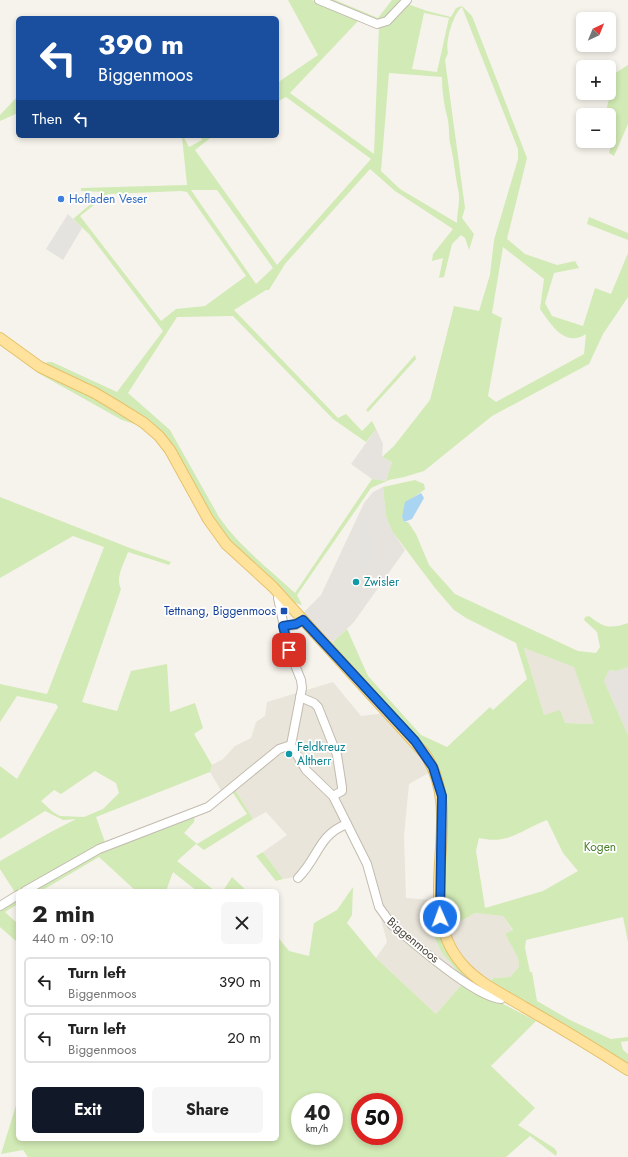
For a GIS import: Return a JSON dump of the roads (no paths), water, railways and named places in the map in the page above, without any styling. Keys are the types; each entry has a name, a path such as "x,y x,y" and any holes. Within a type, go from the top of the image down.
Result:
{"main road":[{"path":"0,338 40,367 107,400 152,430 170,450 220,536 234,551 258,571 280,594 415,741 433,767 440,787 442,804 439,909 443,933 450,948 462,965 503,994 628,1070"}],"street":[{"path":"319,0 377,24 387,21 407,0"},
{"path":"29,889 99,850 208,807 279,749 291,746 300,697 301,680 290,653 283,626 278,598 280,594"},
{"path":"283,626 296,624 303,620"},
{"path":"300,697 314,703 318,707 337,755 342,791 333,796"},
{"name":"Biggenmoos","path":"291,746 306,770 333,796 367,864 379,907 392,925 473,988 494,999 501,999 503,994"},
{"path":"298,878 308,868 330,832 347,824"},
{"path":"0,906 16,896"}],"water":[{"path":"421,493 424,498 412,519 404,522 402,517 405,502"}],"place":[{"name":"Hofladen Veser","path":"61,199"},
{"name":"Zwisler","path":"356,582"},
{"name":"Tettnang, Biggenmoos","path":"284,611"},
{"name":"Feldkreuz Altherr","path":"289,754"}],"park label":[{"name":"Kogen","path":"600,847"}]}
